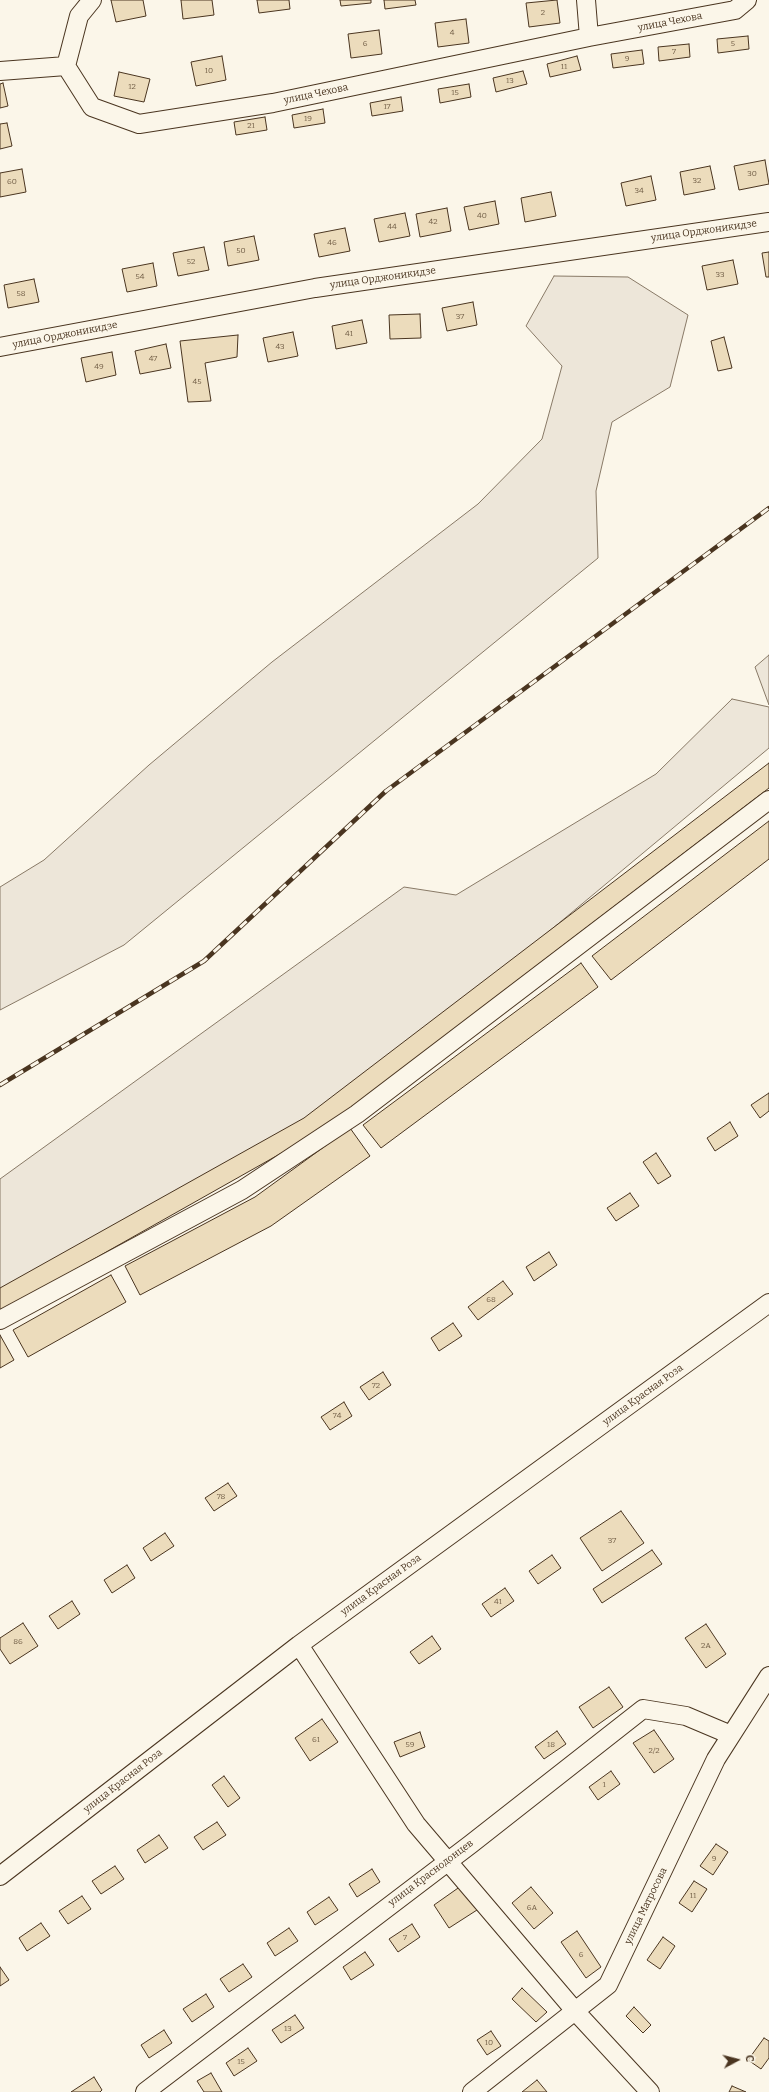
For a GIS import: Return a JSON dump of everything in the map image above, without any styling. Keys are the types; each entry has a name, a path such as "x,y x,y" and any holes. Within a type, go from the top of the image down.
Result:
{"street":[{"path":"0,70 66,66 79,16 92,0"},
{"path":"586,0 589,37"},
{"name":"улица Чехова","path":"66,66 92,107 139,124 273,103 589,37 735,10 747,0"},
{"name":"улица Орджоникидзе","path":"0,347 315,288 769,222"},
{"path":"0,1320 242,1190 357,1114 769,800"},
{"name":"улица Красная Роза","path":"0,1876 299,1645 769,1303"},
{"path":"299,1645 416,1824 576,2012 650,2092"},
{"name":"улица Матросова","path":"472,2092 576,2012 608,1985 716,1759 769,1676"},
{"name":"улица Краснодонцев","path":"146,2092 446,1861 471,1844 643,1709 686,1716 731,1735"}],"shaded area":[{"path":"554,276 628,277 688,315 670,387 612,422 596,491 598,558 124,945 0,1010 0,887 44,860 149,765 272,662 478,504 542,439 562,366 526,326"},
{"path":"769,655 769,705 755,667"},
{"path":"732,699 769,707 769,748 318,1124 0,1301 0,1179 404,887 456,895 656,774"}],"building":[{"path":"111,0 143,0 146,16 116,22"},
{"path":"181,0 212,0 214,15 183,19"},
{"path":"257,0 289,0 290,9 259,13"},
{"path":"340,0 371,0 371,3 341,6"},
{"path":"384,0 415,0 416,5 385,9"},
{"path":"557,0 560,23 529,27 526,3"},
{"path":"466,19 469,43 438,47 435,23"},
{"path":"379,30 382,54 351,58 348,34"},
{"path":"748,36 749,49 718,53 717,39"},
{"path":"689,44 690,57 659,61 658,47"},
{"path":"642,50 644,64 613,68 611,54"},
{"path":"222,56 226,80 196,86 191,62"},
{"path":"577,56 581,70 550,77 547,64"},
{"path":"523,71 527,84 496,92 493,78"},
{"path":"119,72 150,79 144,102 114,96"},
{"path":"3,83 8,106 0,108 0,84"},
{"path":"469,84 471,97 440,103 438,89"},
{"path":"401,97 403,111 372,116 370,103"},
{"path":"323,109 325,123 294,128 292,115"},
{"path":"265,117 267,130 236,135 234,122"},
{"path":"7,123 12,146 0,149 0,124"},
{"path":"765,160 769,184 739,190 734,166"},
{"path":"710,166 715,189 684,195 680,172"},
{"path":"22,169 26,192 0,197 0,173"},
{"path":"651,176 656,200 626,206 621,183"},
{"path":"551,192 556,216 525,222 521,198"},
{"path":"495,201 499,224 469,230 464,207"},
{"path":"447,208 451,231 420,237 416,214"},
{"path":"405,213 410,236 379,242 374,219"},
{"path":"345,228 350,251 319,257 314,234"},
{"path":"254,236 259,260 228,266 224,242"},
{"path":"204,247 209,270 178,276 173,253"},
{"path":"769,252 769,277 766,277 762,253"},
{"path":"733,260 738,284 707,290 702,266"},
{"path":"153,263 157,286 127,292 122,269"},
{"path":"34,279 39,302 8,308 4,285"},
{"path":"473,302 477,325 447,331 442,308"},
{"path":"420,314 421,338 390,339 389,315"},
{"path":"362,320 367,343 336,349 332,326"},
{"path":"293,332 298,356 268,362 263,338"},
{"path":"238,335 237,357 205,363 211,401 188,402 180,341"},
{"path":"724,337 732,368 718,371 711,341"},
{"path":"166,344 171,368 140,374 135,351"},
{"path":"112,352 116,375 86,382 81,358"},
{"path":"769,763 769,788 349,1109 294,1146 0,1312 0,1288 304,1118"},
{"path":"769,821 769,859 611,980 592,956"},
{"path":"581,963 598,987 381,1148 363,1125"},
{"path":"769,1093 769,1111 760,1118 751,1105"},
{"path":"730,1122 738,1136 715,1151 707,1138"},
{"path":"350,1128 370,1156 271,1226 140,1295 125,1266 255,1197"},
{"path":"656,1153 671,1176 658,1184 643,1162"},
{"path":"630,1193 639,1206 616,1221 607,1208"},
{"path":"549,1252 557,1265 534,1281 526,1267"},
{"path":"111,1275 126,1302 28,1357 13,1330"},
{"path":"503,1281 513,1294 478,1320 468,1307"},
{"path":"453,1323 462,1336 439,1351 431,1338"},
{"path":"0,1335 14,1360 0,1368"},
{"path":"383,1372 391,1385 369,1400 360,1387"},
{"path":"344,1402 352,1416 330,1430 321,1417"},
{"path":"228,1483 237,1496 214,1511 205,1498"},
{"path":"621,1511 644,1543 602,1571 580,1538"},
{"path":"165,1533 174,1546 151,1561 143,1548"},
{"path":"652,1550 662,1564 602,1603 593,1589"},
{"path":"552,1555 561,1568 538,1584 529,1571"},
{"path":"127,1565 135,1578 112,1593 104,1580"},
{"path":"505,1588 514,1601 491,1617 482,1604"},
{"path":"72,1601 80,1614 58,1629 49,1616"},
{"path":"23,1623 38,1646 10,1664 0,1649 0,1638"},
{"path":"706,1624 726,1654 706,1668 685,1638"},
{"path":"432,1636 441,1649 419,1664 410,1652"},
{"path":"609,1687 623,1707 593,1728 579,1707"},
{"path":"322,1719 338,1742 310,1761 295,1738"},
{"path":"654,1730 674,1759 654,1773 633,1743"},
{"path":"557,1731 566,1744 544,1759 535,1747"},
{"path":"420,1732 425,1747 400,1757 394,1742"},
{"path":"611,1771 620,1784 598,1800 589,1787"},
{"path":"224,1776 240,1798 228,1807 212,1785"},
{"path":"217,1822 226,1835 203,1850 194,1837"},
{"path":"159,1835 168,1848 145,1863 137,1850"},
{"path":"716,1844 728,1852 713,1875 700,1866"},
{"path":"115,1866 124,1879 101,1894 92,1881"},
{"path":"372,1869 380,1882 357,1897 349,1884"},
{"path":"694,1881 707,1889 692,1912 679,1903"},
{"path":"461,1886 477,1910 449,1928 434,1905"},
{"path":"531,1887 553,1913 534,1929 512,1903"},
{"path":"82,1896 91,1909 68,1924 59,1911"},
{"path":"329,1897 338,1910 315,1925 307,1912"},
{"path":"41,1923 50,1936 27,1951 19,1938"},
{"path":"412,1924 420,1937 398,1952 389,1939"},
{"path":"289,1928 298,1941 275,1956 267,1943"},
{"path":"577,1931 601,1967 586,1978 561,1942"},
{"path":"663,1937 675,1946 660,1969 647,1960"},
{"path":"365,1952 374,1965 351,1980 343,1967"},
{"path":"243,1964 252,1977 229,1992 220,1979"},
{"path":"0,1967 9,1980 0,1986"},
{"path":"522,1988 547,2012 536,2022 512,1999"},
{"path":"206,1994 214,2007 192,2022 183,2009"},
{"path":"634,2007 651,2025 643,2033 626,2016"},
{"path":"295,2015 304,2028 281,2043 272,2030"},
{"path":"164,2030 172,2043 149,2058 141,2045"},
{"path":"491,2031 501,2046 487,2055 477,2040"},
{"path":"764,2038 769,2041 769,2058 761,2069 748,2060"},
{"path":"248,2048 257,2061 234,2076 226,2063"},
{"path":"211,2073 222,2092 204,2092 197,2081"},
{"path":"94,2077 102,2090 100,2092 71,2092"},
{"path":"537,2080 547,2092 522,2092"},
{"path":"732,2086 746,2092 729,2092"}],"railway":[{"path":"0,1085 204,961 386,791 769,508"}]}
